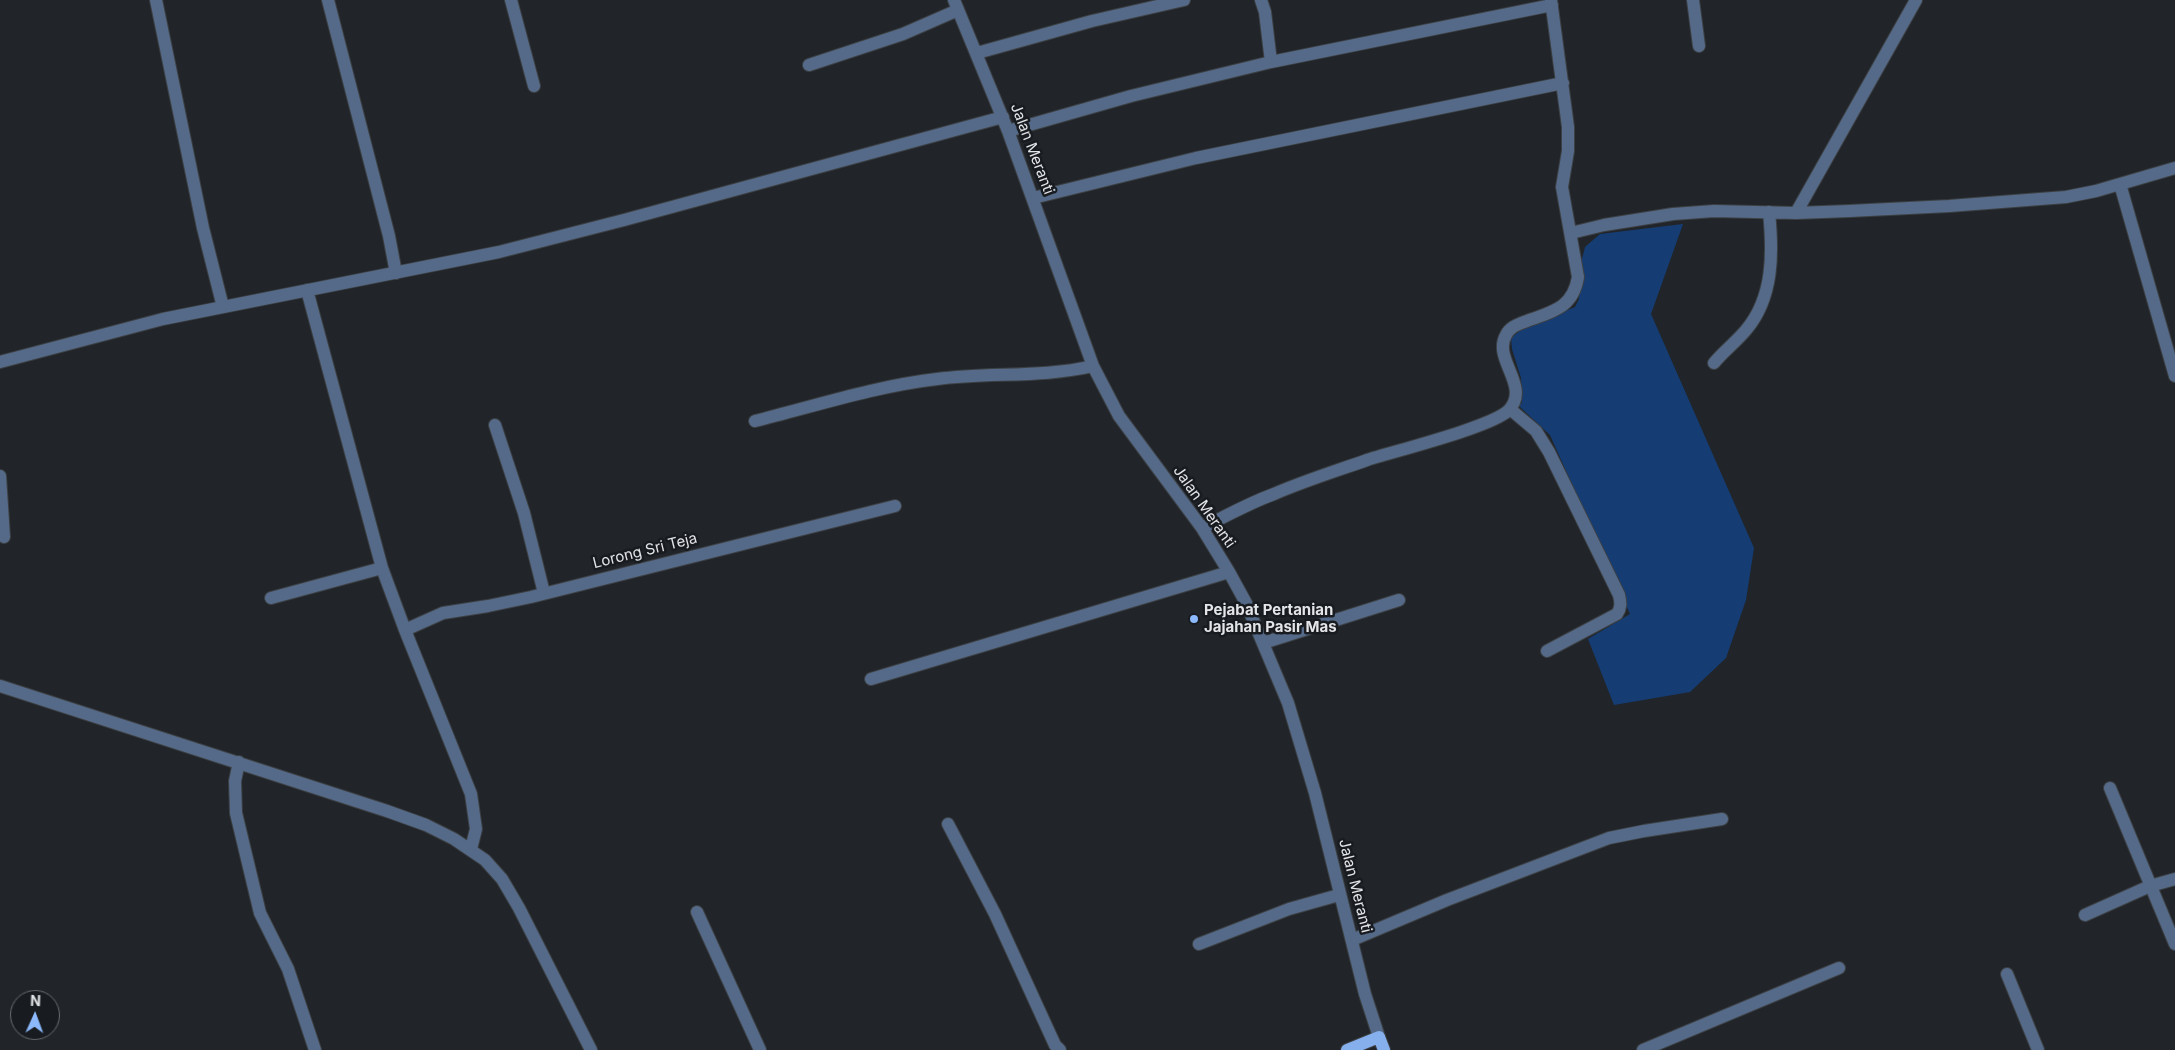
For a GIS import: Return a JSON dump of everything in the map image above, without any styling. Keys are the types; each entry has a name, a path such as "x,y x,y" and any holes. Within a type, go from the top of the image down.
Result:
{"main road":[{"path":"1347,1050 1379,1038"},
{"name":"Jalan Meranti","path":"1379,1038 1384,1050"}],"street":[{"path":"156,0 203,228 223,307"},
{"path":"328,0 389,236 396,272"},
{"path":"511,0 534,86"},
{"path":"977,53 1083,23 1184,0"},
{"path":"1261,0 1271,62"},
{"path":"1693,0 1699,46"},
{"path":"1796,213 1916,0"},
{"path":"1008,131 1131,96 1271,62 1552,3 1568,127 1568,151 1562,187 1578,277 1576,288 1571,298 1563,306 1514,326 1506,335 1503,346 1506,362 1516,385 1510,409 1477,425 1368,460 1274,494 1202,528"},
{"path":"809,65 904,34 956,5"},
{"name":"Jalan Meranti","path":"956,5 1003,117 1093,366 1119,416 1202,528 1246,603 1263,643 1291,712 1315,793 1339,895 1365,994 1379,1038"},
{"path":"1033,198 1196,158 1563,84"},
{"path":"0,362 163,319 499,252 1003,117"},
{"path":"1571,233 1604,225 1673,214 1714,211 1796,213 1949,206 2066,197 2175,168"},
{"path":"2120,184 2175,376"},
{"path":"1714,363 1727,347 1745,331 1763,302 1771,254 1769,212"},
{"path":"307,290 382,568 471,794 476,828 471,849"},
{"path":"755,421 913,382 940,378 1054,372 1093,366"},
{"path":"1510,409 1536,431 1569,492 1619,595 1621,609 1617,614 1546,650"},
{"path":"495,425 524,513 544,593"},
{"path":"0,476 4,537"},
{"name":"Lorong Sri Teja","path":"405,630 443,613 488,606 544,593 895,506"},
{"path":"271,598 382,568"},
{"path":"871,680 1229,572"},
{"path":"1263,643 1399,600"},
{"path":"0,686 239,762 426,825 471,849 502,879 591,1050"},
{"path":"239,762 235,781 236,813 260,913 288,969 315,1050"},
{"path":"2110,788 2175,944"},
{"path":"1352,940 1473,890 1610,838 1722,819"},
{"path":"948,824 995,914 1055,1045 1060,1050"},
{"path":"2084,915 2150,886 2175,879"},
{"path":"1199,944 1288,909 1339,895"},
{"path":"697,912 760,1050"},
{"path":"1643,1050 1839,968"},
{"path":"2007,974 2038,1050"}],"shaded area":[{"path":"1683,224 1651,314 1754,548 1746,600 1726,658 1690,692 1614,705 1588,639 1630,614 1550,435 1519,406 1522,402 1521,378 1512,349 1511,338 1522,329 1575,307 1579,299 1581,263 1585,247 1600,234"}],"place":[{"name":"Pejabat Pertanian Jajahan Pasir Mas","path":"1194,619"}]}
